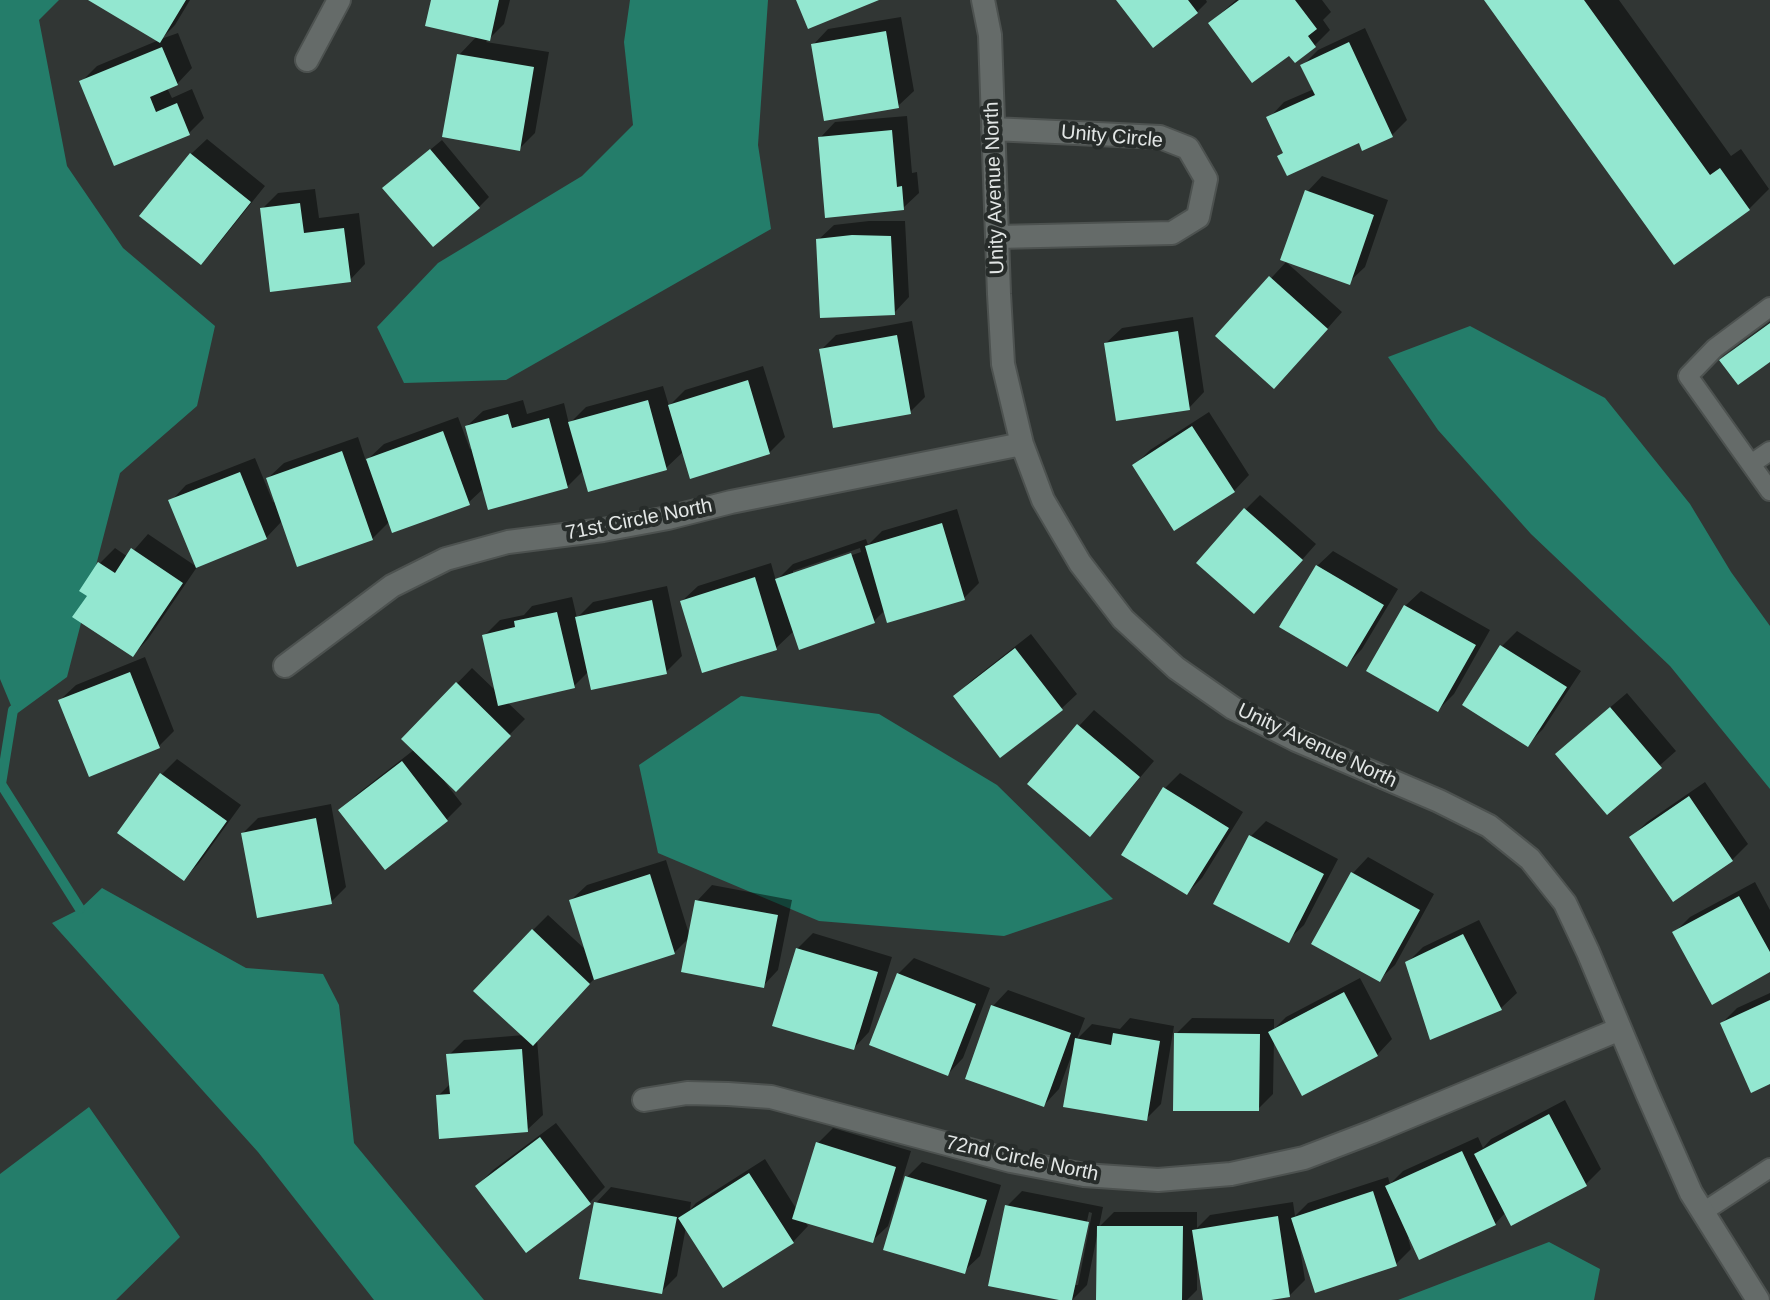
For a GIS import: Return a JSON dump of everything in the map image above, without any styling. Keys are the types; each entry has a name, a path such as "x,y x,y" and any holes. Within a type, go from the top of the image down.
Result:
{"street":[{"path":"307,60 339,0"},
{"name":"Unity Avenue North","path":"983,0 990,35 1003,364 1022,444 1043,500 1080,563 1123,619 1176,668 1233,708 1296,740 1439,801 1489,826 1530,859 1565,903 1691,1193 1762,1296"},
{"name":"Unity Circle","path":"993,129 1160,137 1188,148 1206,179 1198,217 1172,233 997,237"},
{"name":"71st Circle North","path":"285,666 392,586 446,559 508,542 668,518 731,502 1022,444"},
{"name":"72nd Circle North","path":"644,1100 687,1093 771,1097 1011,1161 1084,1175 1158,1180 1231,1174 1304,1158 1620,1029"}],"lane":[{"path":"1770,307 1715,348 1688,376 1770,491"},
{"path":"1751,464 1770,451"},
{"path":"1703,1212 1770,1168"}],"shaded area":[{"path":"0,0 59,0 39,20 67,166 123,248 215,326 197,406 120,473 67,677 15,715 0,679"},
{"path":"630,0 768,0 758,145 771,229 506,380 404,383 377,327 438,263 582,176 633,125 624,42"},
{"path":"1470,326 1605,398 1690,504 1731,572 1770,626 1770,789 1670,666 1531,534 1438,430 1388,357"},
{"path":"741,696 879,714 997,785 1113,899 1004,936 819,921 658,853 639,765"},
{"path":"102,888 246,968 323,974 339,1005 354,1143 484,1300 374,1300 258,1152 52,923 80,909"},
{"path":"89,1107 180,1237 116,1300 0,1300 0,1174"},
{"path":"1549,1242 1600,1269 1594,1300 1398,1300"}],"building":[{"path":"88,0 186,0 160,43"},
{"path":"431,0 499,0 490,41 425,26"},
{"path":"796,0 879,0 808,29"},
{"path":"1116,0 1188,0 1198,13 1153,48"},
{"path":"1239,0 1295,0 1317,29 1308,36 1316,47 1295,63 1289,56 1252,83 1208,23"},
{"path":"1484,0 1584,0 1710,175 1720,168 1750,210 1674,265"},
{"path":"886,31 899,108 824,121 811,44"},
{"path":"1349,42 1393,137 1362,151 1359,143 1287,176 1277,156 1283,153 1266,117 1315,95 1300,65"},
{"path":"162,47 178,85 150,97 156,112 177,103 190,135 114,166 79,81"},
{"path":"457,54 534,67 520,151 442,137"},
{"path":"892,130 897,187 902,186 904,210 825,218 818,137"},
{"path":"430,149 480,208 433,247 382,188"},
{"path":"190,153 251,202 201,265 139,216"},
{"path":"1305,190 1374,215 1350,285 1280,260"},
{"path":"300,203 304,233 344,228 351,282 270,292 260,208"},
{"path":"852,235 891,236 895,315 820,318 816,239"},
{"path":"1269,276 1328,329 1274,389 1215,336"},
{"path":"1770,323 1770,362 1738,385 1719,360"},
{"path":"1178,331 1190,410 1116,421 1104,343"},
{"path":"897,335 911,414 833,428 819,349"},
{"path":"748,380 770,454 690,479 668,405"},
{"path":"648,400 667,470 588,492 568,422"},
{"path":"508,414 512,428 549,418 568,488 488,510 465,426"},
{"path":"1192,426 1235,492 1174,531 1132,465"},
{"path":"443,431 470,505 392,533 366,459"},
{"path":"342,451 373,540 297,567 266,478"},
{"path":"240,472 267,539 196,568 168,500"},
{"path":"1244,508 1303,560 1254,614 1196,563"},
{"path":"942,523 965,600 887,623 865,546"},
{"path":"131,548 183,583 133,657 72,617 87,596 79,591 98,562 115,573"},
{"path":"851,553 875,623 799,650 775,579"},
{"path":"1316,565 1384,605 1347,667 1279,627"},
{"path":"755,577 777,650 702,673 680,601"},
{"path":"652,600 667,674 591,690 575,617"},
{"path":"1404,605 1476,645 1438,712 1366,671"},
{"path":"557,612 575,688 498,706 482,635 515,627 514,621"},
{"path":"1500,645 1567,687 1528,747 1462,705"},
{"path":"1015,648 1063,710 1000,758 953,696"},
{"path":"130,672 160,748 89,777 58,700"},
{"path":"456,682 511,736 456,792 401,739"},
{"path":"1610,707 1662,768 1607,815 1555,754"},
{"path":"1077,724 1140,777 1090,837 1027,784"},
{"path":"402,761 448,821 385,870 338,810"},
{"path":"160,773 227,821 184,881 117,833"},
{"path":"1163,787 1229,828 1187,895 1121,855"},
{"path":"1689,796 1733,861 1673,902 1629,837"},
{"path":"316,818 332,904 257,918 241,833"},
{"path":"1249,835 1324,874 1289,943 1213,904"},
{"path":"1351,872 1420,910 1380,982 1311,944"},
{"path":"650,874 675,954 594,980 569,900"},
{"path":"1739,896 1770,952 1770,972 1712,1005 1672,932"},
{"path":"695,900 778,915 764,988 681,972"},
{"path":"532,929 590,984 533,1046 473,991"},
{"path":"1463,934 1502,1010 1430,1040 1405,962"},
{"path":"796,948 878,972 854,1050 772,1026"},
{"path":"897,973 976,1004 948,1076 869,1045"},
{"path":"1344,992 1378,1056 1302,1096 1268,1032"},
{"path":"1770,1000 1770,1084 1751,1093 1720,1023"},
{"path":"991,1005 1071,1033 1044,1107 965,1079"},
{"path":"1113,1033 1160,1041 1147,1121 1063,1107 1075,1038 1111,1045"},
{"path":"1174,1033 1260,1034 1259,1111 1173,1111"},
{"path":"522,1049 528,1132 439,1139 436,1095 450,1094 446,1054"},
{"path":"1549,1114 1587,1186 1511,1226 1474,1154"},
{"path":"540,1137 591,1204 526,1253 475,1186"},
{"path":"816,1142 896,1167 873,1243 792,1219"},
{"path":"1462,1151 1496,1225 1419,1260 1385,1186"},
{"path":"749,1173 794,1243 723,1288 678,1218"},
{"path":"905,1176 987,1200 965,1274 883,1250"},
{"path":"1373,1191 1397,1266 1315,1293 1291,1218"},
{"path":"594,1202 677,1217 662,1294 579,1279"},
{"path":"1005,1205 1089,1222 1072,1300 988,1286"},
{"path":"1278,1216 1290,1297 1203,1300 1192,1230"},
{"path":"1097,1226 1183,1226 1182,1300 1096,1300"}],"waterway":[{"path":"13,710 1,784 80,909"}]}
